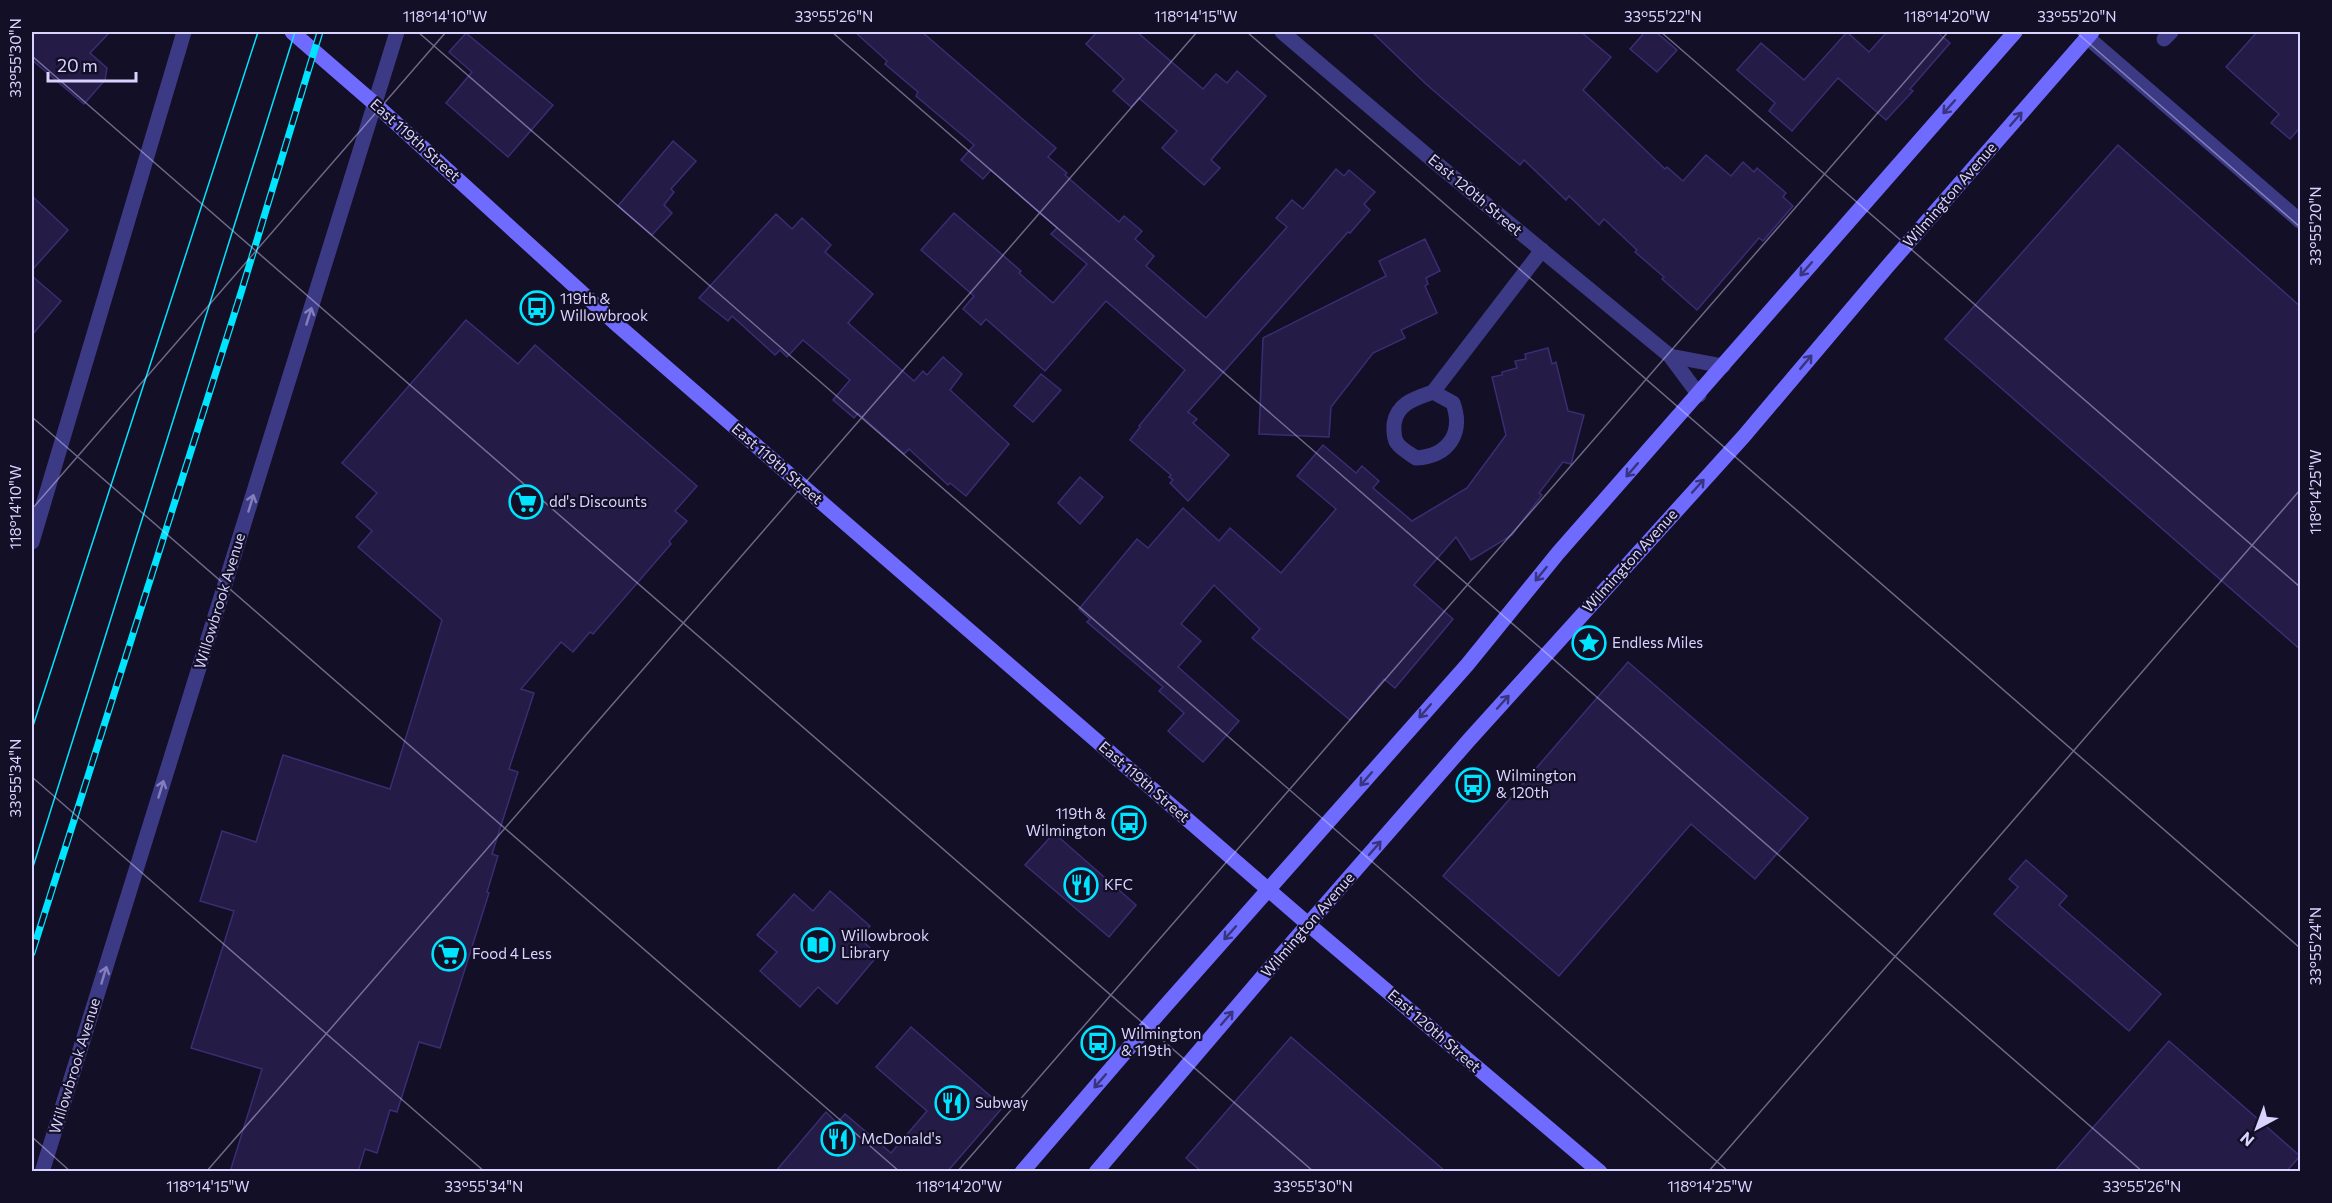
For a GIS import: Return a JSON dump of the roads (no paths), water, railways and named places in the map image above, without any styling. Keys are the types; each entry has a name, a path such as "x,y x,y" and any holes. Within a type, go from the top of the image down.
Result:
{"main road":[{"name":"East 119th Street","path":"292,32 375,104 614,322 1269,889"},
{"path":"1022,1172 1152,1021 1467,665 1558,553 1699,395 1868,197 2015,32"},
{"name":"Wilmington Avenue","path":"1096,1172 1308,924 1502,704 1744,436 1887,267 2090,34"},
{"name":"East 120th Street","path":"1269,889 1600,1172"}],"street":[{"path":"32,542 184,32"},
{"name":"Willowbrook Avenue","path":"42,1172 397,32"},
{"name":"East 120th Street","path":"1282,32 1436,163 1670,356 1699,395"},
{"path":"2090,34 2301,221"},
{"path":"1433,393 1453,403 1458,418 1455,434 1442,451 1430,457 1416,458 1397,443 1394,432 1395,417 1403,406 1413,399 1433,393 1542,250"},
{"name":"East 120th Street","path":"1670,356 1723,366"}],"tram line":[{"path":"32,729 258,32"},
{"path":"32,870 295,32"}],"railway":[{"path":"32,953 240,296 320,32"}],"place":[{"name":"119th & Willowbrook","path":"537,308"},
{"name":"dd's Discounts","path":"526,502"},
{"name":"Endless Miles","path":"1589,643"},
{"name":"Wilmington & 120th","path":"1473,785"},
{"name":"119th & Wilmington","path":"1129,823"},
{"name":"KFC","path":"1081,885"},
{"name":"Willowbrook Library","path":"818,945"},
{"name":"Food 4 Less","path":"449,954"},
{"name":"Wilmington & 119th","path":"1098,1043"},
{"name":"Subway","path":"952,1103"},
{"name":"McDonald's","path":"838,1139"}]}
